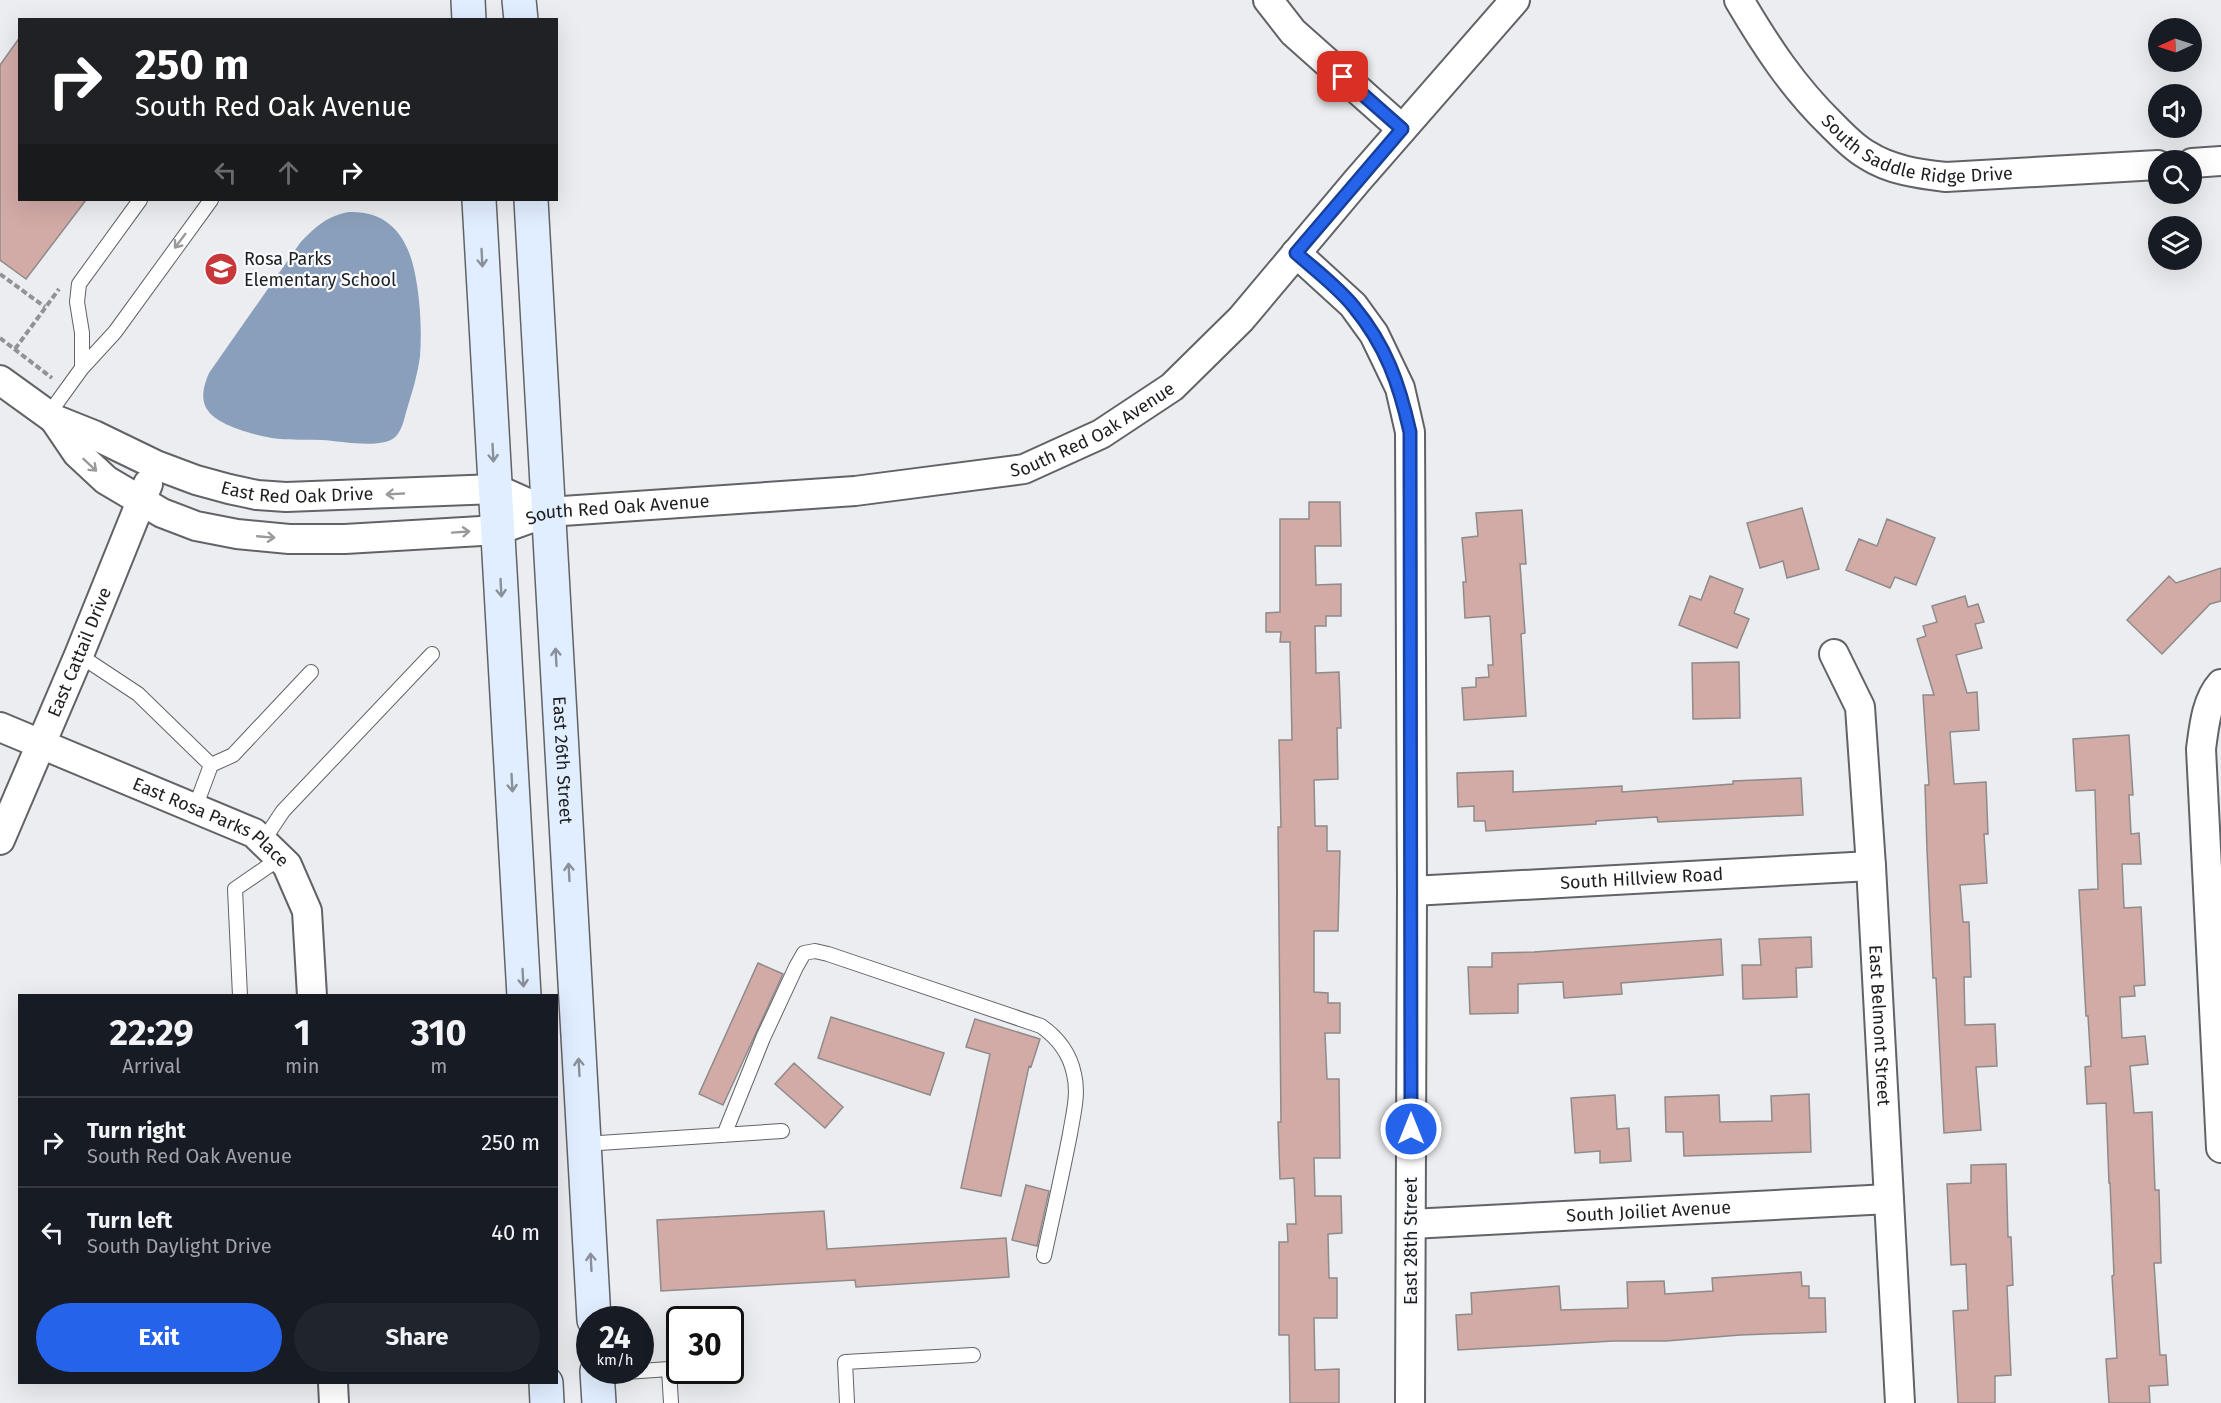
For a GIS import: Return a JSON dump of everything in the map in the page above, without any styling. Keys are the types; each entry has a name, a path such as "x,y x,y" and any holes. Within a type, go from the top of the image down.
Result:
{"main road":[{"path":"468,0 469,18"},
{"path":"519,0 520,18"},
{"path":"480,201 524,994"},
{"name":"East 26th Street","path":"531,201 593,1306"},
{"path":"546,1384 548,1403"}],"street":[{"path":"1268,0 1293,32 1402,129"},
{"name":"South Red Oak Avenue","path":"498,530 548,512 855,491 1024,469 1101,434 1172,387 1241,319 1515,0"},
{"name":"South Saddle Ridge Drive","path":"1739,0 1801,93 1840,134 1866,155 1888,165 1915,173 1946,177 2148,166"},
{"path":"2202,162 2221,161"},
{"name":"East 28th Street","path":"1296,253 1353,305 1374,334 1400,388 1410,432 1412,891 1410,1403"},
{"name":"East Red Oak Drive","path":"0,380 51,417 156,465 229,489 257,495 286,497 496,489 548,512"},
{"name":"East Red Oak Drive","path":"51,417 77,453 106,480 162,513 196,526 237,534 345,540 498,530"},
{"name":"East Cattail Drive","path":"0,840 79,655 156,465"},
{"name":"East Belmont Street","path":"1834,654 1860,706 1871,866 1900,1403"},
{"path":"2221,684 2214,692 2207,714 2201,749 2216,969 2221,1148"},
{"name":"East Rosa Parks Place","path":"0,727 254,833 287,865 307,911 312,994"},
{"name":"South Hillview Road","path":"1412,891 1871,866"},
{"name":"South Joiliet Avenue","path":"1411,1224 1888,1199"},
{"path":"333,1384 334,1403"}],"lane":[{"path":"82,368 82,333 77,302 79,284 139,201"},
{"path":"51,417 66,389 115,332 210,201"},
{"path":"240,994 235,889 271,849 283,811 432,654"},
{"path":"79,655 138,694 211,765"},
{"path":"195,808 211,765 233,755 311,672"},
{"path":"724,1135 764,1038 804,953 815,951 828,954 1041,1026 1054,1035 1066,1053 1074,1074 1076,1090 1063,1170 1044,1256"},
{"path":"584,1144 782,1131"},
{"path":"847,1403 845,1362 973,1355"},
{"path":"654,1372 669,1369 671,1403"}],"path":[{"path":"0,274 45,307"},
{"path":"0,338 66,389"}],"water":[{"path":"349,212 374,216 393,227 406,245 414,269 420,312 420,356 413,390 399,432 388,441 370,444 280,439 260,436 220,421 209,412 204,403 204,387 209,373 300,243 322,223 334,216"}],"building":[{"path":"18,40 18,201 85,201 26,279 0,260 0,65"},
{"path":"1309,502 1340,502 1341,546 1315,546 1316,585 1341,584 1341,616 1326,616 1326,626 1315,626 1316,673 1339,672 1341,728 1337,728 1338,779 1314,780 1315,826 1327,826 1327,851 1340,851 1338,931 1314,931 1314,992 1328,993 1328,1003 1340,1003 1340,1033 1325,1033 1327,1079 1339,1079 1340,1158 1314,1158 1315,1196 1341,1196 1342,1233 1328,1234 1329,1278 1337,1278 1337,1318 1314,1318 1315,1370 1339,1369 1339,1403 1290,1403 1289,1335 1279,1335 1279,1242 1288,1242 1287,1224 1296,1224 1294,1178 1280,1179 1278,1122 1281,1122 1279,740 1292,740 1290,642 1280,642 1281,632 1266,632 1266,613 1280,612 1280,519 1309,519"},
{"path":"1802,508 1819,569 1787,578 1783,561 1760,568 1747,523"},
{"path":"1522,510 1526,564 1520,564 1525,633 1521,634 1526,716 1464,720 1462,688 1476,687 1476,678 1489,677 1488,665 1493,665 1490,616 1465,618 1463,582 1466,582 1462,538 1478,536 1476,513"},
{"path":"1887,519 1935,538 1916,585 1895,577 1890,588 1846,570 1859,539 1877,546"},
{"path":"2221,568 2221,601 2210,604 2162,654 2127,620 2169,576 2176,583"},
{"path":"1710,576 1743,589 1734,613 1749,619 1737,648 1679,625 1690,596 1701,600"},
{"path":"1965,596 1968,607 1978,604 1984,622 1975,624 1982,648 1956,655 1967,693 1977,692 1979,730 1950,732 1954,784 1986,782 1988,834 1984,834 1987,883 1960,885 1963,922 1969,922 1971,977 1964,977 1965,1025 1995,1024 1997,1066 1976,1067 1981,1130 1944,1133 1936,978 1933,978 1925,785 1929,785 1923,695 1934,695 1917,639 1926,636 1923,626 1937,622 1932,606"},
{"path":"1739,662 1740,718 1693,719 1692,663"},
{"path":"2129,735 2133,795 2129,795 2131,834 2139,833 2141,864 2122,864 2124,908 2141,907 2145,985 2134,986 2135,996 2120,997 2122,1038 2145,1036 2148,1064 2130,1066 2134,1113 2152,1112 2155,1190 2159,1190 2161,1263 2154,1263 2160,1355 2166,1355 2168,1385 2149,1386 2150,1403 2109,1403 2106,1359 2117,1358 2106,1103 2087,1104 2085,1067 2091,1066 2079,890 2098,889 2095,790 2076,791 2073,739"},
{"path":"1513,771 1513,792 1622,786 1622,792 1733,784 1733,781 1801,778 1803,815 1658,822 1657,817 1596,821 1596,824 1486,831 1485,821 1474,821 1474,806 1458,807 1457,773"},
{"path":"1811,937 1812,967 1796,968 1797,997 1743,999 1742,965 1761,965 1759,939"},
{"path":"1721,939 1723,975 1621,983 1622,994 1564,998 1563,982 1518,984 1518,1013 1470,1014 1468,967 1492,967 1492,953"},
{"path":"758,963 783,974 723,1105 699,1094"},
{"path":"831,1017 944,1053 930,1095 818,1058"},
{"path":"975,1019 1040,1039 1031,1067 1029,1066 1001,1196 961,1188 990,1054 966,1047"},
{"path":"794,1063 843,1107 825,1128 775,1084"},
{"path":"1809,1094 1811,1152 1684,1156 1683,1132 1666,1132 1665,1097 1719,1095 1720,1122 1772,1121 1771,1096"},
{"path":"1615,1095 1617,1129 1629,1128 1631,1161 1600,1163 1600,1151 1575,1153 1571,1098"},
{"path":"2006,1164 2008,1237 2011,1237 2013,1285 2007,1286 2011,1375 1995,1376 1995,1403 1958,1403 1953,1311 1968,1310 1966,1264 1951,1265 1947,1184 1971,1183 1971,1165"},
{"path":"1026,1185 1049,1191 1037,1246 1012,1240"},
{"path":"824,1211 827,1249 1006,1238 1009,1277 856,1287 855,1280 661,1291 657,1220"},
{"path":"1801,1272 1802,1286 1809,1286 1809,1298 1825,1298 1826,1332 1458,1350 1456,1315 1472,1314 1471,1293 1559,1286 1561,1310 1628,1308 1627,1282 1664,1281 1665,1294 1713,1291 1712,1278"}],"place":[{"name":"Rosa Parks Elementary School","path":"221,269"}],"route":[{"path":"1343,77 1402,129 1296,253 1353,305 1374,334 1400,388 1410,432 1411,1129"}]}
